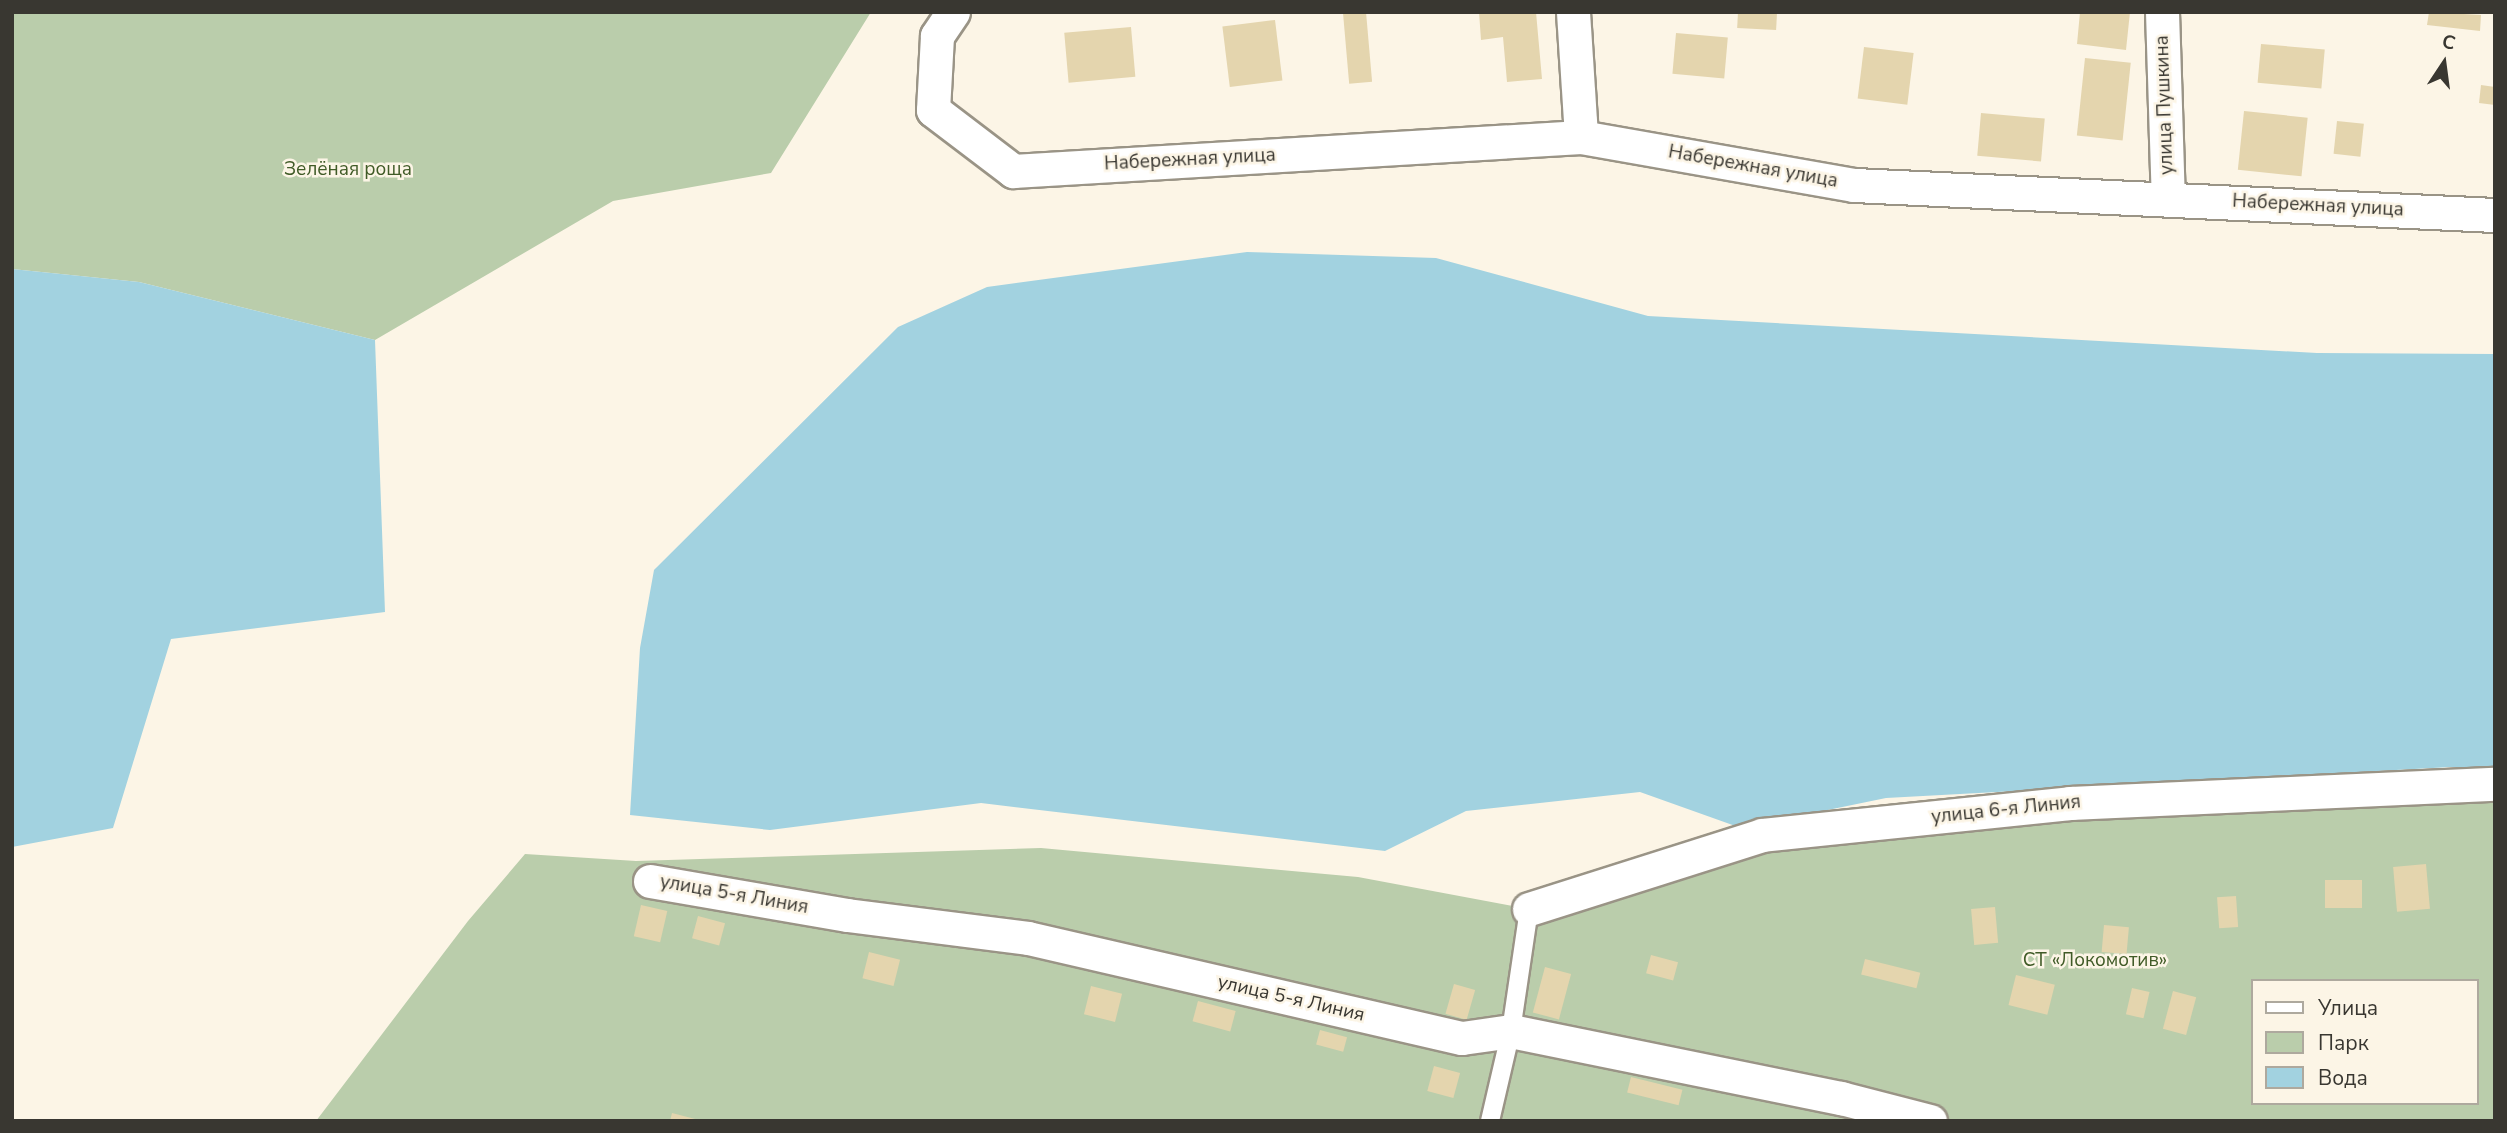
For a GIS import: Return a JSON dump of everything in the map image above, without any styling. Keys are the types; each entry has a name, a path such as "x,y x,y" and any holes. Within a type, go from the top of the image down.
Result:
{"street":[{"name":"Набережная улица","path":"953,12 937,36 933,110 1013,171 1581,137 1854,185 2495,215"},
{"path":"1573,12 1581,137"},
{"name":"улица Пушкина","path":"2162,12 2168,199"},
{"name":"улица 6-я Линия","path":"1529,909 1762,835 2070,803 2495,784"},
{"name":"улица 5-я Линия","path":"650,880 847,915 1028,938 1462,1038 1511,1031 1841,1098 1930,1121"}],"lane":[{"path":"1490,1121 1511,1031 1529,909"}],"green space":[{"name":"Зелёная роща","path":"12,12 871,12 771,173 613,201 375,340 139,282 12,269"},
{"name":"СТ «Локомотив»","path":"2495,784 2495,1121 316,1121 468,921 525,854 636,861 1041,848 1358,877 1529,909 1762,835"}],"water":[{"path":"1247,252 1436,258 1648,316 2317,353 2495,354 2495,770 2451,767 1886,798 1741,828 1640,792 1466,811 1385,851 981,803 770,830 630,815 640,648 654,570 898,327 987,287"},
{"path":"12,269 139,282 375,340 385,612 171,639 113,828 12,847"}],"building":[{"path":"1366,12 1372,82 1349,84 1343,14"},
{"path":"1479,12 1536,12 1542,79 1507,82 1503,37 1481,40"},
{"path":"1738,12 1777,14 1776,30 1737,28"},
{"path":"2080,12 2130,12 2126,50 2077,44"},
{"path":"2429,12 2481,15 2480,31 2427,25"},
{"path":"1275,20 1282,81 1230,87 1222,26"},
{"path":"1131,27 1135,77 1069,83 1064,33"},
{"path":"1676,33 1728,38 1724,78 1672,74"},
{"path":"2261,44 2325,50 2321,88 2258,83"},
{"path":"1864,47 1914,53 1907,105 1858,99"},
{"path":"2085,58 2131,63 2123,140 2077,136"},
{"path":"2481,85 2495,87 2495,105 2479,103"},
{"path":"2244,111 2308,118 2301,176 2238,170"},
{"path":"1981,113 2045,119 2041,161 1977,156"},
{"path":"2337,121 2364,124 2360,157 2334,154"},
{"path":"2426,864 2430,909 2397,912 2393,867"},
{"path":"2325,880 2362,880 2362,908 2325,908"},
{"path":"2236,896 2238,927 2219,928 2217,897"},
{"path":"641,905 667,911 660,942 634,936"},
{"path":"1995,907 1998,943 1974,945 1971,909"},
{"path":"698,916 725,923 719,945 692,938"},
{"path":"2104,925 2129,927 2127,954 2102,952"},
{"path":"869,952 900,960 894,986 862,978"},
{"path":"1651,955 1678,962 1673,981 1646,973"},
{"path":"1865,959 1920,973 1916,988 1861,975"},
{"path":"1545,967 1571,974 1559,1019 1533,1012"},
{"path":"2016,975 2055,985 2047,1015 2009,1005"},
{"path":"1454,984 1475,990 1467,1020 1445,1014"},
{"path":"1091,986 1122,994 1115,1022 1084,1014"},
{"path":"2132,988 2150,992 2143,1018 2126,1014"},
{"path":"2173,991 2196,997 2186,1035 2163,1029"},
{"path":"1198,1001 1236,1011 1230,1031 1193,1021"},
{"path":"1320,1030 1347,1037 1343,1052 1316,1044"},
{"path":"1434,1066 1460,1073 1453,1098 1427,1091"},
{"path":"1631,1077 1682,1090 1679,1105 1627,1093"},
{"path":"672,1113 699,1120 699,1121 670,1121"}]}
